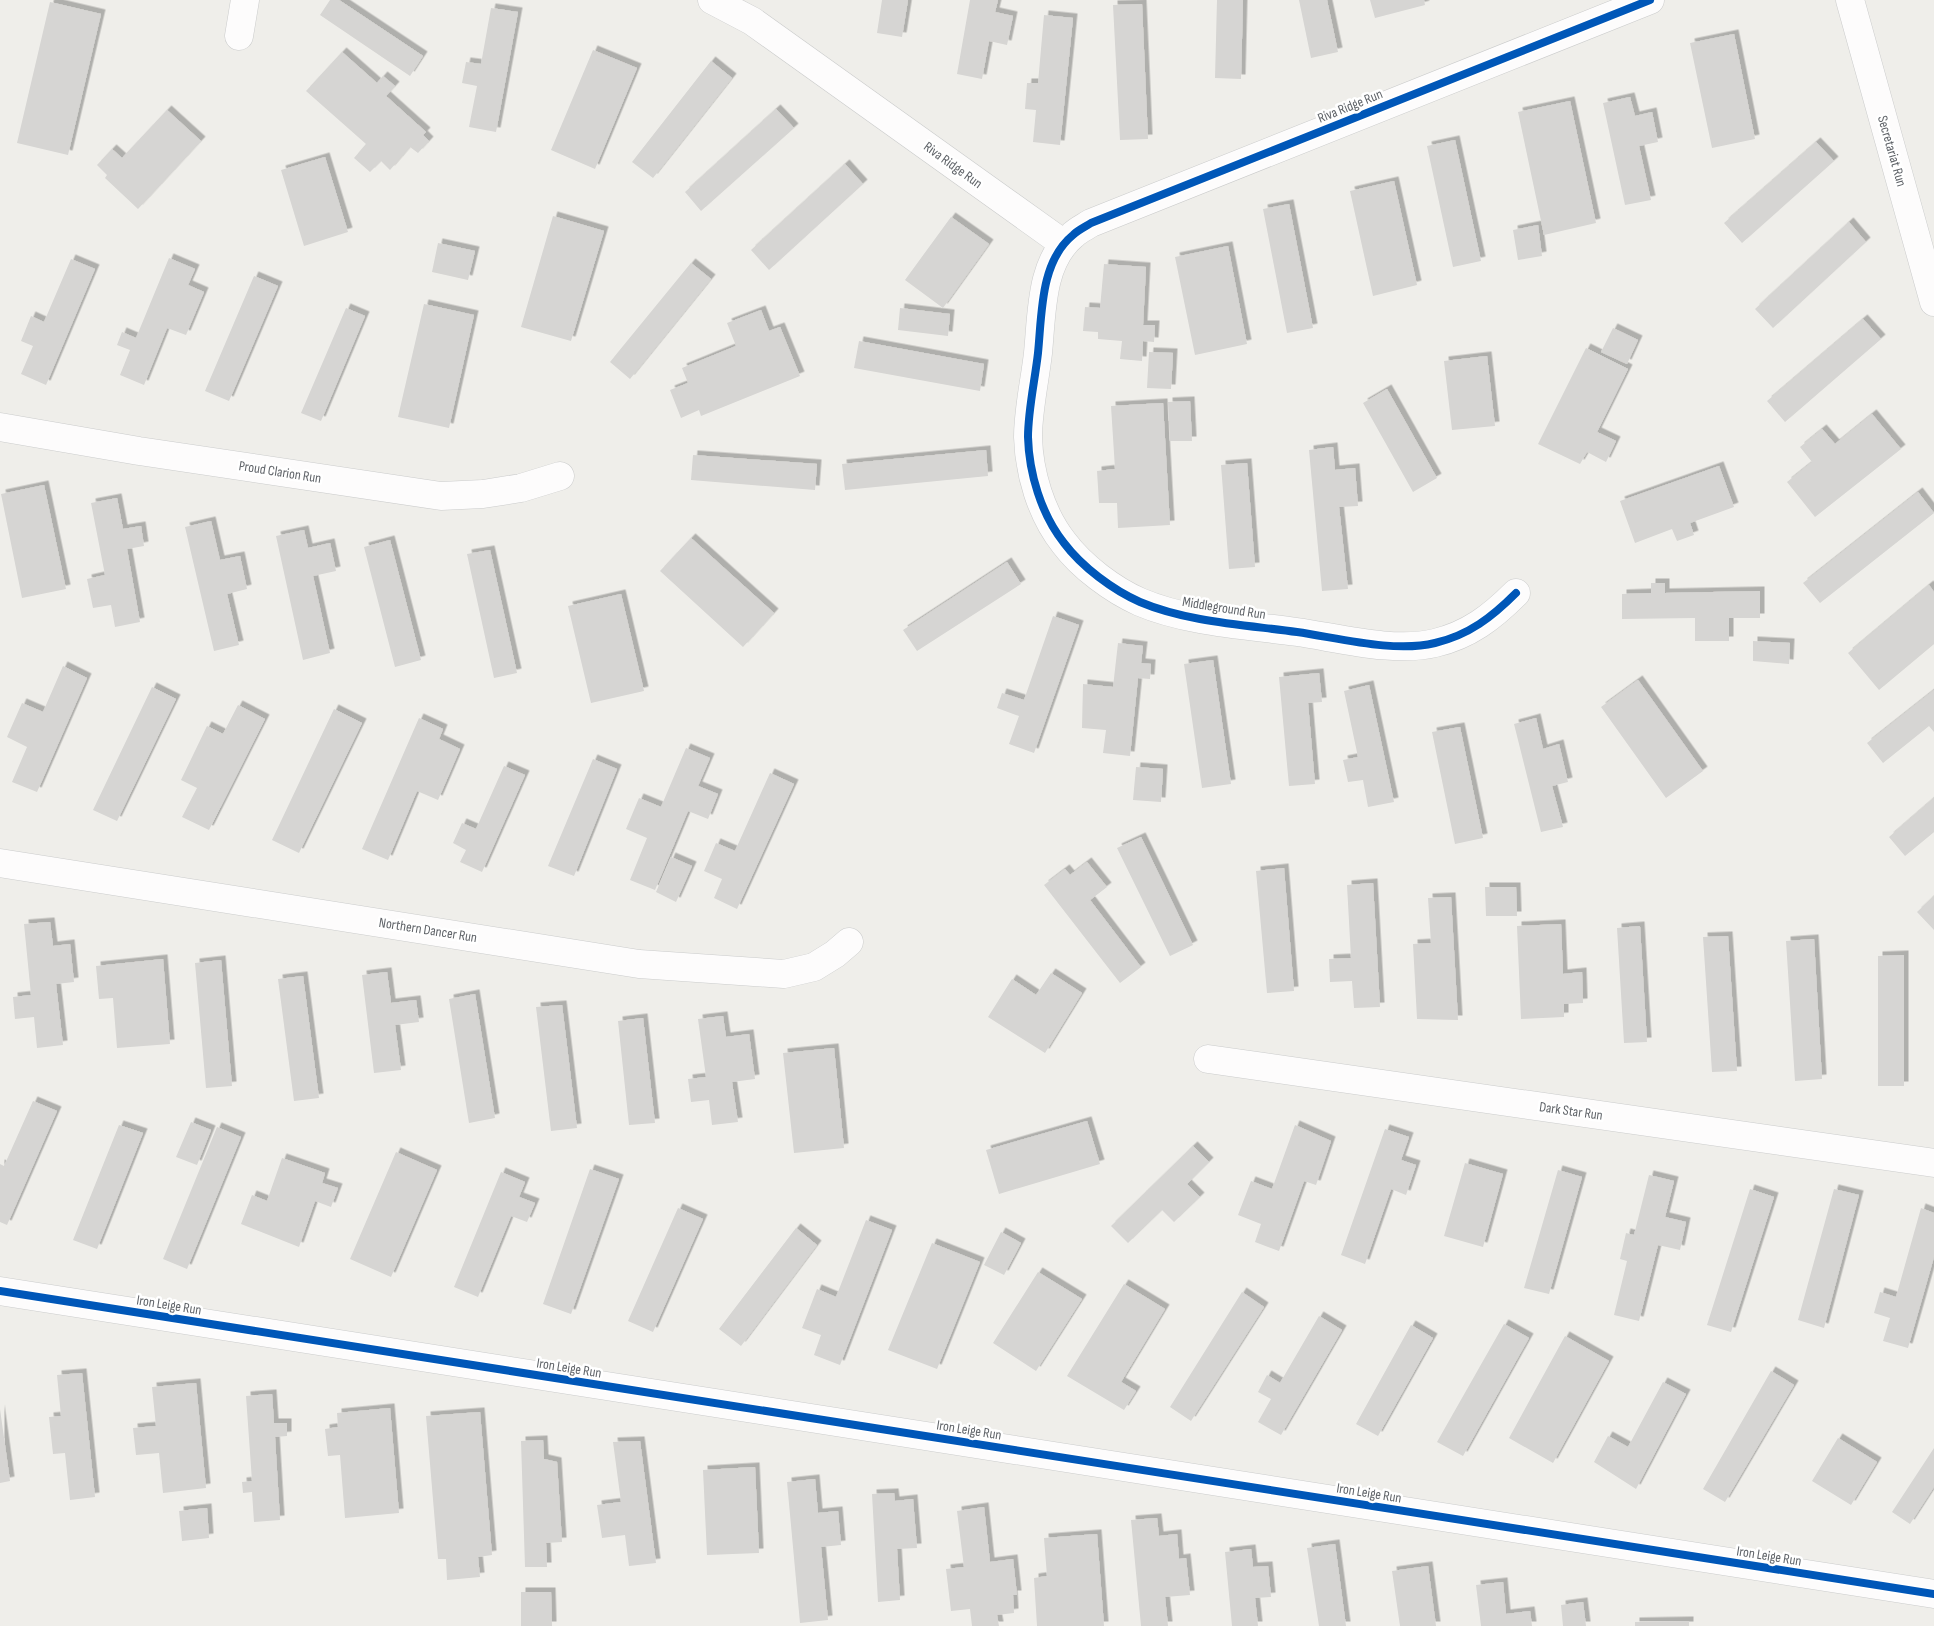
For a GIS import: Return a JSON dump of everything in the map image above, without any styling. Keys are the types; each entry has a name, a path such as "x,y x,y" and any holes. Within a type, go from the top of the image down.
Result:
{"street":[{"path":"239,36 244,0"},
{"name":"Riva Ridge Run","path":"712,0 752,21 1064,244 1073,235 1091,223 1650,0"},
{"name":"Secretariat Run","path":"1850,0 1934,302"},
{"name":"Middleground Run","path":"1064,244 1049,271 1028,436 1031,469 1046,515 1064,543 1091,573 1140,602 1184,616 1396,647 1434,643 1463,634 1495,614 1516,593"},
{"name":"Proud Clarion Run","path":"0,427 139,451 441,496 483,494 521,488 560,476"},
{"name":"Northern Dancer Run","path":"0,864 639,964 784,974 814,967 850,942"},
{"name":"Dark Star Run","path":"1208,1059 1934,1163"},
{"name":"Iron Leige Run","path":"0,1291 1934,1594"}],"building":[{"path":"330,0 339,0 423,56 410,76 320,15"},
{"path":"882,0 908,0 902,37 877,33"},
{"path":"970,0 998,0 995,12 1013,16 1007,45 989,41 982,79 957,74"},
{"path":"1217,0 1243,0 1241,79 1215,78"},
{"path":"1299,0 1327,0 1338,52 1311,58"},
{"path":"1370,0 1424,0 1425,5 1375,18"},
{"path":"50,2 101,14 68,155 17,143"},
{"path":"1142,4 1148,139 1120,140 1113,5"},
{"path":"491,8 518,12 496,132 469,127 477,86 462,83 466,62 481,64"},
{"path":"1044,15 1073,18 1060,145 1033,142 1036,110 1025,109 1027,83 1038,83"},
{"path":"1734,34 1755,139 1712,148 1690,43"},
{"path":"593,50 637,68 595,169 551,150"},
{"path":"342,52 377,83 383,76 395,86 386,96 426,132 423,135 429,141 418,153 410,147 390,170 381,161 370,172 354,158 366,144 306,91"},
{"path":"711,61 732,78 653,178 632,162"},
{"path":"1630,97 1635,116 1652,112 1658,142 1639,146 1651,200 1625,205 1603,103"},
{"path":"1570,101 1596,223 1544,235 1518,112"},
{"path":"776,109 794,128 701,211 685,192"},
{"path":"167,110 201,141 138,209 105,178 107,175 97,165 112,149 122,158"},
{"path":"1455,140 1481,261 1453,267 1427,146"},
{"path":"1816,142 1834,161 1742,243 1724,223"},
{"path":"325,157 348,232 304,246 281,170"},
{"path":"845,164 863,184 769,270 751,250"},
{"path":"1394,181 1417,285 1373,296 1350,191"},
{"path":"1289,204 1313,328 1287,333 1263,209"},
{"path":"553,216 604,231 571,341 521,327"},
{"path":"951,217 989,244 943,308 905,280"},
{"path":"1849,222 1866,242 1773,328 1755,309"},
{"path":"1538,225 1542,256 1518,260 1513,230"},
{"path":"438,243 475,251 468,280 432,272"},
{"path":"1228,246 1247,344 1195,355 1175,257"},
{"path":"169,258 195,269 188,285 204,292 186,335 167,328 144,385 120,375 130,350 117,345 122,332 136,338"},
{"path":"71,259 95,269 46,385 21,374 33,346 21,341 31,316 44,322"},
{"path":"691,263 711,279 630,379 610,362"},
{"path":"1104,264 1146,267 1143,325 1155,325 1154,342 1143,341 1142,361 1120,359 1122,341 1098,339 1098,332 1083,331 1085,307 1100,308"},
{"path":"254,276 278,286 229,401 205,391"},
{"path":"424,304 474,315 449,428 398,417"},
{"path":"346,308 365,316 321,421 301,413"},
{"path":"900,308 950,314 948,336 898,330"},
{"path":"761,310 769,331 780,327 800,376 701,416 699,410 681,418 670,390 688,383 682,368 736,346 727,323"},
{"path":"1863,319 1881,339 1785,422 1767,401"},
{"path":"1613,328 1638,340 1627,364 1601,352"},
{"path":"859,341 984,364 980,391 854,368"},
{"path":"1586,348 1628,369 1597,432 1616,441 1606,462 1587,452 1580,464 1538,444"},
{"path":"1149,352 1173,353 1171,389 1147,388"},
{"path":"1487,356 1495,426 1452,430 1444,361"},
{"path":"1387,389 1437,478 1413,492 1363,403"},
{"path":"1190,401 1192,441 1170,441 1168,402"},
{"path":"1163,403 1170,525 1118,528 1117,503 1099,503 1097,471 1115,469 1111,406"},
{"path":"1872,414 1901,449 1815,517 1787,482 1812,462 1800,447 1822,429 1835,444"},
{"path":"1333,447 1335,470 1355,468 1358,506 1339,507 1348,589 1322,591 1309,450"},
{"path":"986,450 988,476 845,490 842,464"},
{"path":"693,455 817,464 815,490 691,480"},
{"path":"1247,463 1255,567 1229,569 1221,465"},
{"path":"1719,466 1734,507 1690,523 1694,535 1677,541 1672,529 1635,543 1620,501"},
{"path":"44,485 66,589 22,598 1,494"},
{"path":"1918,492 1934,513 1820,603 1803,583"},
{"path":"117,498 123,529 141,526 144,546 127,549 140,622 115,627 111,605 93,608 87,579 105,575 91,503"},
{"path":"211,521 220,560 240,556 247,589 227,594 239,645 214,651 185,527"},
{"path":"304,530 308,548 330,543 336,571 313,576 330,653 303,660 276,536"},
{"path":"691,538 774,613 743,647 660,571"},
{"path":"390,540 421,660 395,667 364,547"},
{"path":"490,550 517,673 494,678 467,554"},
{"path":"1007,562 1021,584 917,651 903,630"},
{"path":"1651,583 1665,583 1665,593 1760,591 1760,618 1729,618 1729,641 1695,641 1695,618 1622,619 1622,594 1651,593"},
{"path":"1929,585 1934,592 1934,644 1879,690 1848,653"},
{"path":"621,594 644,691 591,703 568,606"},
{"path":"1053,616 1079,625 1034,753 1009,744 1019,716 997,708 1002,693 1024,700"},
{"path":"1753,641 1790,643 1789,664 1753,661"},
{"path":"1118,643 1143,646 1141,663 1151,664 1150,679 1138,678 1130,756 1103,753 1106,730 1082,728 1083,684 1113,687"},
{"path":"1213,660 1231,784 1202,788 1184,664"},
{"path":"63,666 87,678 37,792 12,782 27,747 7,737 22,703 43,712"},
{"path":"1319,673 1322,702 1308,703 1315,784 1289,786 1279,677"},
{"path":"1638,680 1703,771 1666,798 1601,707"},
{"path":"1369,685 1394,802 1368,807 1363,780 1348,782 1343,760 1358,757 1344,691"},
{"path":"152,687 176,699 117,821 93,810"},
{"path":"1934,690 1934,732 1929,726 1883,763 1867,743"},
{"path":"238,705 265,719 209,830 182,817 197,788 181,780 207,726 223,734"},
{"path":"334,709 362,723 299,853 272,840"},
{"path":"419,718 443,729 439,739 460,749 438,800 417,791 388,860 362,849"},
{"path":"1536,718 1543,749 1559,744 1568,782 1552,786 1563,827 1541,832 1514,724"},
{"path":"1460,727 1483,838 1455,844 1432,732"},
{"path":"686,748 710,758 698,786 718,794 708,819 688,811 655,890 630,880 647,838 626,829 639,798 661,807"},
{"path":"593,759 617,769 574,876 548,866"},
{"path":"504,766 525,775 482,872 460,862 466,850 453,843 462,823 476,829"},
{"path":"1136,767 1163,769 1161,802 1133,800"},
{"path":"770,773 794,784 737,909 714,898 722,879 704,871 716,843 735,851"},
{"path":"1934,798 1934,832 1905,856 1889,837"},
{"path":"1141,837 1193,945 1170,956 1117,848"},
{"path":"671,857 692,866 676,902 656,892"},
{"path":"1087,862 1107,887 1090,900 1141,967 1120,983 1044,885 1065,869 1070,875"},
{"path":"1284,868 1294,991 1267,993 1256,871"},
{"path":"1373,883 1380,1007 1354,1008 1352,981 1330,982 1329,959 1351,958 1347,885"},
{"path":"1485,887 1516,887 1517,916 1486,916"},
{"path":"1934,896 1934,930 1917,912"},
{"path":"1451,897 1458,1020 1417,1019 1413,944 1431,943 1428,898"},
{"path":"50,922 53,946 70,944 74,982 56,984 63,1045 37,1048 34,1017 15,1019 13,997 31,995 24,924"},
{"path":"1561,924 1563,974 1582,972 1583,1003 1564,1004 1564,1017 1521,1019 1517,926"},
{"path":"1640,926 1647,1042 1624,1043 1617,928"},
{"path":"1728,936 1737,1071 1712,1072 1703,937"},
{"path":"1814,939 1822,1079 1795,1081 1786,941"},
{"path":"1904,955 1904,1086 1878,1086 1878,956"},
{"path":"163,959 170,1044 117,1048 113,998 99,999 96,966"},
{"path":"221,960 232,1086 206,1088 195,963"},
{"path":"387,972 391,1003 416,1000 419,1022 395,1025 401,1070 374,1073 362,975"},
{"path":"1051,973 1082,993 1045,1053 988,1017 1012,979 1036,995"},
{"path":"303,976 319,1098 294,1101 278,979"},
{"path":"475,994 495,1118 469,1123 449,999"},
{"path":"562,1005 577,1128 551,1131 536,1007"},
{"path":"723,1016 726,1037 749,1034 755,1079 732,1082 738,1122 712,1125 709,1100 691,1102 688,1079 706,1077 698,1019"},
{"path":"643,1018 655,1123 629,1125 618,1021"},
{"path":"834,1048 844,1148 794,1153 783,1053"},
{"path":"33,1101 57,1111 7,1225 0,1222 0,1164 4,1166"},
{"path":"1087,1121 1100,1164 999,1194 986,1150"},
{"path":"191,1122 211,1130 197,1165 176,1157"},
{"path":"119,1125 143,1133 97,1249 73,1240"},
{"path":"1295,1125 1331,1141 1316,1185 1304,1181 1279,1251 1255,1242 1261,1224 1238,1215 1251,1181 1272,1189"},
{"path":"217,1127 241,1137 187,1269 163,1259"},
{"path":"1385,1129 1409,1137 1401,1160 1416,1165 1406,1195 1391,1189 1365,1264 1341,1255"},
{"path":"1193,1146 1209,1162 1187,1184 1200,1197 1174,1222 1162,1210 1128,1243 1111,1226"},
{"path":"396,1152 437,1170 391,1277 350,1259"},
{"path":"282,1158 325,1173 322,1183 338,1188 331,1207 315,1201 299,1247 241,1224 252,1195 267,1201"},
{"path":"1465,1163 1503,1174 1483,1247 1444,1236"},
{"path":"590,1169 619,1179 571,1314 543,1304"},
{"path":"1558,1170 1582,1177 1549,1294 1524,1288"},
{"path":"501,1172 525,1182 519,1197 535,1203 527,1222 511,1216 478,1297 454,1287"},
{"path":"1649,1175 1674,1181 1665,1217 1686,1222 1680,1250 1658,1245 1639,1321 1614,1315 1627,1261 1620,1259 1626,1233 1634,1235"},
{"path":"1750,1189 1774,1197 1731,1332 1707,1325"},
{"path":"1834,1189 1859,1195 1824,1328 1798,1320"},
{"path":"678,1208 703,1219 653,1332 628,1321"},
{"path":"1921,1208 1934,1213 1934,1257 1908,1348 1883,1341 1890,1318 1874,1313 1880,1292 1896,1297"},
{"path":"866,1220 892,1230 840,1365 814,1355 821,1335 802,1328 817,1289 836,1297"},
{"path":"796,1228 817,1245 741,1346 719,1329"},
{"path":"1001,1232 1021,1243 1004,1275 984,1265"},
{"path":"932,1243 980,1262 937,1369 888,1350"},
{"path":"1038,1272 1082,1299 1036,1371 993,1343"},
{"path":"1124,1284 1165,1309 1121,1382 1136,1391 1124,1410 1067,1376"},
{"path":"1242,1292 1264,1307 1191,1421 1170,1407"},
{"path":"1319,1316 1342,1330 1281,1435 1258,1422 1271,1399 1258,1392 1267,1375 1280,1383"},
{"path":"1504,1324 1529,1338 1463,1456 1437,1442"},
{"path":"1411,1325 1433,1338 1378,1436 1356,1424"},
{"path":"1565,1336 1609,1361 1553,1463 1509,1438"},
{"path":"1771,1371 1794,1385 1725,1502 1703,1489"},
{"path":"82,1373 95,1497 70,1500 65,1453 53,1454 49,1417 61,1416 57,1375"},
{"path":"1663,1382 1686,1394 1636,1489 1594,1462 1608,1436 1628,1447"},
{"path":"196,1383 206,1488 163,1493 159,1453 136,1455 133,1428 156,1426 152,1387"},
{"path":"272,1394 274,1423 287,1423 287,1436 275,1437 280,1520 254,1522 252,1492 243,1493 242,1482 252,1481 246,1396"},
{"path":"390,1408 399,1513 345,1518 340,1455 328,1456 325,1429 338,1427 337,1413"},
{"path":"0,1409 10,1481 0,1483"},
{"path":"480,1412 492,1555 478,1557 480,1577 447,1580 446,1559 438,1559 426,1416"},
{"path":"1838,1438 1877,1462 1851,1505 1812,1481"},
{"path":"543,1440 544,1459 557,1462 562,1542 546,1543 547,1567 525,1567 521,1441"},
{"path":"640,1441 656,1563 629,1566 625,1535 602,1538 597,1505 621,1502 613,1442"},
{"path":"1934,1448 1934,1487 1910,1524 1892,1512"},
{"path":"755,1467 759,1553 707,1555 703,1470"},
{"path":"815,1479 818,1513 838,1511 841,1545 821,1547 828,1620 800,1623 787,1482"},
{"path":"894,1493 895,1501 913,1499 917,1548 897,1549 900,1600 878,1602 872,1494"},
{"path":"984,1507 990,1562 1013,1559 1017,1595 1013,1595 1014,1613 997,1615 999,1626 972,1626 970,1609 951,1611 946,1569 964,1567 957,1511"},
{"path":"207,1508 209,1538 182,1541 179,1511"},
{"path":"1157,1518 1159,1536 1177,1534 1179,1559 1186,1558 1190,1595 1165,1597 1168,1626 1141,1626 1131,1520"},
{"path":"1097,1534 1104,1626 1037,1626 1034,1578 1047,1576 1044,1538"},
{"path":"1335,1544 1346,1626 1319,1626 1307,1548"},
{"path":"1251,1549 1253,1567 1268,1566 1271,1597 1255,1598 1258,1626 1232,1626 1225,1552"},
{"path":"1428,1566 1436,1626 1400,1626 1392,1571"},
{"path":"1503,1582 1506,1614 1530,1611 1532,1626 1481,1626 1476,1585"},
{"path":"521,1592 551,1592 552,1626 521,1626"},
{"path":"1583,1602 1586,1626 1563,1626 1561,1605"},
{"path":"1689,1621 1689,1626 1635,1626 1635,1622"}],"cycle path":[{"path":"1516,593 1489,617 1459,635 1435,643 1419,646 1402,646 1366,644 1177,614 1140,602 1109,584 1080,561 1056,532 1038,493 1031,465 1028,427 1042,306 1048,274 1062,246 1075,233 1091,223 1650,0"},
{"path":"0,1291 1934,1594"}]}
